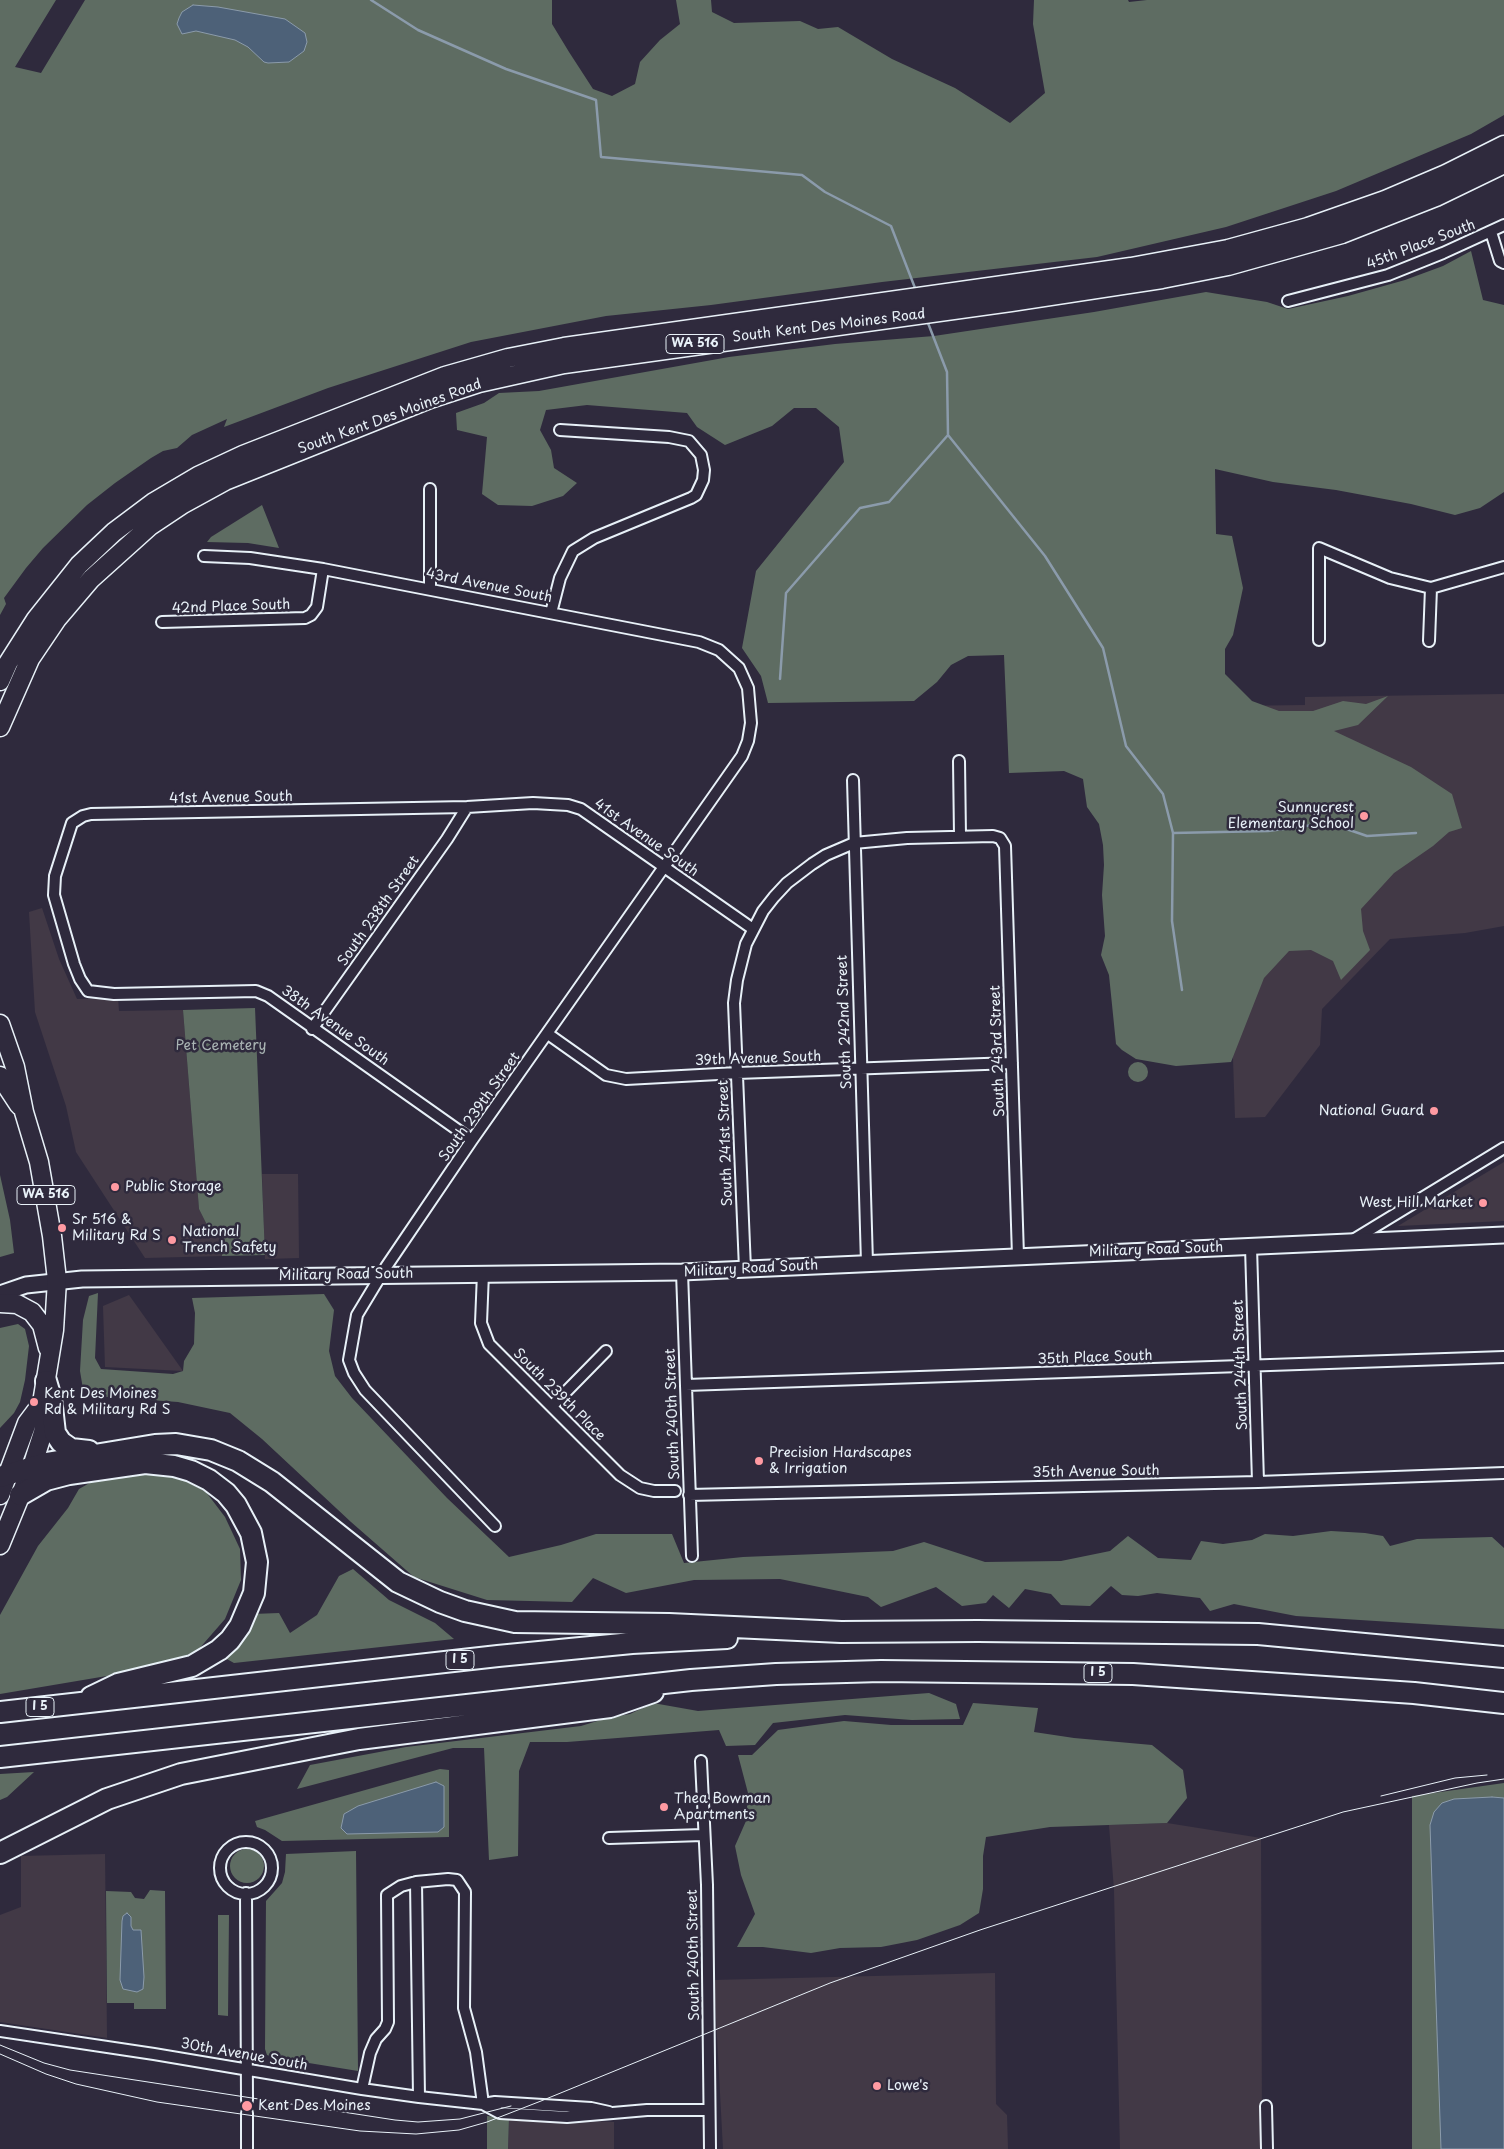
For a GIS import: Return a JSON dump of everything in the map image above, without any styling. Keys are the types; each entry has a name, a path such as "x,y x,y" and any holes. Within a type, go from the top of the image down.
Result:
{"highway":[{"name":"South Kent Des Moines Road","path":"0,681 8,663 36,619 79,565 114,532 154,502 198,476 243,455 445,376 508,358 564,347 1132,267 1220,251 1308,227 1385,200 1446,174 1504,145"},
{"name":"South Kent Des Moines Road","path":"0,727 30,659 57,619 91,579 150,526 190,500 225,481 430,399 479,383 564,364 1162,280 1228,266 1342,234 1436,197 1504,164"},
{"name":"WA 516","path":"0,1024 15,1067 24,1112 39,1162 57,1280 54,1330 42,1403 45,1426 32,1467 0,1545"},
{"name":"WA 516","path":"0,1076 24,1112"},
{"path":"0,1303 17,1304 32,1312 42,1325 50,1356"},
{"path":"46,1381 51,1398 55,1433 61,1442 71,1449 111,1451"},
{"name":"WA 516","path":"0,1495 4,1475 26,1423 42,1403"},
{"path":"4,1475 32,1467 111,1451 155,1445 176,1444 211,1450 238,1460 284,1490 354,1549 398,1582 440,1602 489,1618 540,1624 669,1624 841,1632"},
{"path":"20,1495 46,1480 69,1474 145,1463 174,1466 192,1471 209,1480 226,1494 236,1505 251,1533 257,1562 254,1593 240,1626 230,1640 219,1650 192,1666 118,1684 81,1703"},
{"name":"I 5","path":"0,1712 507,1655 632,1644 841,1632 987,1631 1258,1634 1504,1657"},
{"name":"I 5","path":"0,1757 691,1680 881,1671 1133,1674 1414,1692 1504,1703"},
{"path":"0,1852 107,1799 181,1774 359,1739 610,1707 691,1680"}],"main road":[{"name":"Military Road South","path":"0,1294 26,1284 57,1280 382,1274 682,1272 1504,1235"}],"street":[{"name":"45th Place South","path":"1288,301 1388,275 1504,225"},
{"path":"1491,232 1500,261 1504,263"},
{"path":"551,613 560,578 573,551 594,538 696,495 703,480 704,470 701,455 689,441 669,437 560,430"},
{"path":"430,490 430,588"},
{"path":"1318,640 1319,548 1390,578 1431,588 1504,567"},
{"name":"43rd Avenue South","path":"204,556 250,558 324,569 430,588 710,646 719,650 738,668 748,688"},
{"name":"42nd Place South","path":"162,622 305,618 311,615 317,607 324,569"},
{"path":"1430,641 1431,588"},
{"name":"South 239th Street","path":"495,1526 365,1390 354,1373 349,1360 358,1315 382,1274 472,1140 742,756 748,741 751,723 748,688"},
{"path":"753,929 763,911 787,883 826,855 854,843 906,838 960,836 960,761"},
{"name":"South 242nd Street","path":"853,780 867,1263"},
{"name":"41st Avenue South","path":"80,979 67,943 54,895 55,876 72,823 83,816 91,814 467,808 533,804 575,806 753,929"},
{"name":"South 238th Street","path":"312,1029 467,808"},
{"name":"South 243rd Street","path":"960,836 996,836 1001,839 1005,846 1018,1256"},
{"name":"South 241st Street","path":"744,1269 735,990 741,960 753,929"},
{"name":"38th Avenue South","path":"80,979 88,991 96,994 256,991 268,996 312,1029 472,1140"},
{"name":"39th Avenue South","path":"548,1034 595,1069 616,1079 1012,1063"},
{"path":"1350,1242 1504,1148"},
{"name":"South 244th Street","path":"1251,1247 1258,1482"},
{"name":"South 240th Street","path":"682,1272 692,1556"},
{"name":"South 239th Place","path":"483,1273 480,1312 485,1338 513,1370 552,1406 612,1468 630,1483 640,1488 654,1491 675,1491"},
{"path":"552,1406 606,1351"},
{"name":"35th Place South","path":"686,1385 1504,1357"},
{"name":"35th Avenue South","path":"689,1495 1258,1482 1504,1474"},
{"name":"South 240th Street","path":"700,1761 707,1885 710,2149"},
{"path":"609,1838 703,1835"},
{"path":"240,1842 248,1842 264,1849 269,1855 272,1871 265,1885 259,1890 246,1893 234,1891 227,1885 220,1869 225,1852 231,1846 240,1842"},
{"path":"362,2090 370,2053 376,2039 385,2029 388,2022 387,1895 401,1886 416,1882 457,1880 465,1892 464,2008 476,2052 483,2104"},
{"path":"416,1882 419,2097"},
{"path":"246,1893 246,2100"},
{"name":"30th Avenue South","path":"0,2031 154,2054 362,2090 483,2104 500,2113 573,2117 609,2112 709,2110"},
{"path":"1266,2106 1266,2149"},
{"path":"247,2113 247,2149"}],"shaded area":[{"name":"Sunnycrest Elementary School","path":"1504,694 1504,926 1465,933 1390,939 1322,1009 1320,1045 1265,1117 1235,1118 1221,698 1234,706 1305,705 1305,697"},
{"path":"42,908 59,959 77,999 118,998 119,1011 183,1010 199,1209 208,1227 222,1239 222,1256 145,1258 76,1152 66,1106 35,1012 29,912"},
{"name":"West Hill Market","path":"1504,1162 1504,1221 1398,1226 1464,1186"},
{"path":"262,1174 298,1174 299,1258 265,1259"},
{"path":"129,1295 183,1371 105,1367 103,1306"},
{"path":"1167,1823 1261,1838 1262,2149 1120,2149 1114,1890 1109,1825"},
{"path":"105,1854 107,2038 0,2022 0,1915 21,1907 21,1856"},
{"path":"995,1973 996,2104 1007,2115 1008,2149 723,2149 714,1980"},
{"path":"509,2118 614,2122 614,2149 508,2149"}],"green space":[{"path":"0,0 56,0 15,67 41,73 85,0 552,0 552,24 569,52 593,89 612,96 635,84 640,62 660,40 680,24 676,0 711,0 712,12 734,23 800,21 818,29 838,27 892,59 955,88 1010,123 1045,93 1033,24 1034,0 1128,0 1129,2 1147,0 1504,0 1504,115 1471,134 1336,191 1226,227 1097,257 882,282 711,305 606,316 471,342 328,388 224,427 227,419 192,435 177,448 163,451 151,458 87,505 43,548 26,568 4,598 6,604 0,615"},
{"path":"1471,251 1483,300 1504,305 1504,492 1480,508 1455,515 1411,504 1336,490 1273,482 1215,469 1216,534 1232,536 1243,588 1233,635 1225,649 1225,674 1252,701 1279,711 1313,711 1343,701 1366,704 1388,696 1358,725 1334,731 1411,767 1452,794 1462,828 1449,832 1433,846 1394,873 1361,909 1363,931 1370,950 1341,980 1333,961 1311,950 1289,951 1264,978 1231,1062 1176,1066 1136,1059 1116,1044 1109,975 1101,955 1105,936 1102,895 1104,865 1099,824 1087,807 1083,779 1064,771 1009,773 1004,655 968,656 951,665 937,682 914,701 768,703 761,676 742,648 756,571 844,462 839,427 816,408 794,408 772,426 725,445 697,427 687,413 587,405 546,410 540,430 551,450 554,468 577,483 563,496 532,506 498,505 482,494 487,437 457,430 456,413 484,403 499,393 539,391 729,357 835,344 934,336 1094,312 1206,292 1267,302 1288,309 1348,296 1405,280 1443,266"},
{"path":"262,505 279,548 248,543 207,542 211,537"},
{"name":"Pet Cemetery","path":"255,1008 265,1255 222,1256 222,1239 208,1227 199,1209 183,1010"},
{"path":"1138,1062 1145,1065 1148,1072 1145,1079 1138,1082 1131,1079 1128,1072 1131,1065"},
{"path":"0,1175 10,1220 14,1253 0,1257"},
{"path":"98,1293 95,1358 101,1369 173,1374 183,1371 184,1361 194,1344 195,1313 192,1298 324,1294 334,1310 329,1351 335,1376 352,1398 447,1498 509,1557 561,1545 596,1534 672,1534 684,1563 743,1557 893,1551 924,1542 985,1562 1061,1561 1110,1551 1128,1536 1158,1558 1191,1560 1201,1541 1223,1544 1252,1540 1265,1534 1293,1536 1331,1531 1365,1533 1383,1536 1390,1546 1417,1539 1492,1537 1504,1548 1504,1629 1296,1616 1234,1604 1210,1611 1200,1598 1157,1593 1138,1596 1122,1595 1111,1586 1090,1606 1061,1605 1051,1594 1025,1589 1009,1608 993,1595 986,1603 962,1606 936,1587 881,1607 868,1597 780,1579 694,1580 626,1593 593,1578 572,1602 487,1600 414,1577 351,1522 262,1439 230,1413 178,1402 94,1396 83,1389 80,1371 83,1320 89,1296"},
{"path":"18,1324 25,1329 29,1346 25,1380 20,1402 14,1413 0,1428 0,1328"},
{"path":"141,1468 173,1474 206,1492 225,1517 240,1549 241,1580 225,1619 198,1650 160,1667 0,1694 0,1615 38,1546 68,1508 79,1489 109,1472"},
{"path":"353,1569 389,1600 435,1623 454,1639 234,1663 225,1658 253,1614 279,1613 290,1633 317,1615 339,1576"},
{"path":"929,1693 956,1704 960,1719 912,1720 845,1715 773,1723 755,1745 726,1746 719,1730 567,1742 530,1742 519,1771 518,1856 489,1860 484,1748 453,1748 297,1789 310,1765 406,1747 581,1726 607,1718 630,1714 653,1703 698,1711"},
{"path":"973,1703 1038,1708 1034,1732 1074,1738 1152,1745 1183,1770 1187,1798 1167,1823 1050,1827 986,1837 983,1856 983,1889 979,1913 960,1925 917,1940 881,1947 840,1948 811,1953 763,1947 737,1947 755,1914 741,1875 735,1846 746,1821 748,1793 738,1755 752,1755 778,1730 844,1721 891,1725 963,1725"},
{"path":"440,1769 449,1770 449,1837 282,1841 257,1827 255,1821"},
{"path":"34,1772 7,1797 0,1800 0,1774"},
{"path":"1504,1783 1504,2149 1412,2149 1412,1796"},
{"path":"247,1849 259,1854 264,1866 259,1878 247,1883 235,1878 230,1866 235,1854"},
{"path":"356,1851 358,2071 267,2055 265,2049 266,1901 282,1883 286,1854"},
{"path":"150,1890 165,1891 166,2009 134,2009 134,2003 107,2003 106,1891 131,1892 135,1898 144,1899"},
{"path":"218,1915 229,1915 228,2016 218,2015"},
{"path":"487,2116 509,2118 508,2149 487,2149"}],"water":[{"path":"193,5 218,7 285,19 305,33 307,42 304,51 289,62 268,63 264,62 248,47 235,40 196,31 182,34 177,24 179,18 182,12"},
{"path":"436,1782 444,1786 444,1827 438,1832 347,1834 341,1828 344,1814 358,1806"},
{"path":"1504,1798 1504,2149 1441,2149 1430,1825 1434,1812 1442,1803 1454,1799"},
{"path":"127,1913 131,1917 133,1930 141,1930 144,1977 143,1989 137,1992 123,1989 120,1980 122,1921 123,1916"}],"waterway":[{"path":"371,0 418,30 506,69 596,100 601,157 802,175 825,192 891,226 915,288"},
{"path":"928,323 947,372 948,435 1045,556 1103,648 1126,746 1163,794 1173,833 1172,921 1182,990"},
{"path":"780,679 786,593 860,508 889,502 948,435"},
{"path":"1173,833 1268,831 1329,823 1367,836 1416,833"}],"tram line":[{"path":"1381,1796 1455,1778 1487,1775"},
{"path":"0,2054 46,2074 76,2084 157,2102 360,2131 416,2134 459,2130 487,2122 541,2101 830,1983 980,1930 1343,1812 1477,1783 1504,1779"},
{"path":"0,2045 44,2063 70,2070 395,2120 418,2122 460,2119 511,2106"}],"place":[{"name":"Sunnycrest Elementary School","path":"1364,816"},
{"name":"National Guard","path":"1434,1111"},
{"name":"Public Storage","path":"115,1187"},
{"name":"West Hill Market","path":"1483,1203"},
{"name":"Sr 516 & Military Rd S","path":"62,1228"},
{"name":"National Trench Safety","path":"172,1240"},
{"name":"Kent Des Moines Rd & Military Rd S","path":"34,1402"},
{"name":"Precision Hardscapes & Irrigation","path":"759,1461"},
{"name":"Thea Bowman Apartments","path":"664,1807"},
{"name":"Lowe's","path":"877,2086"},
{"name":"Kent Des Moines","path":"247,2106"}]}
